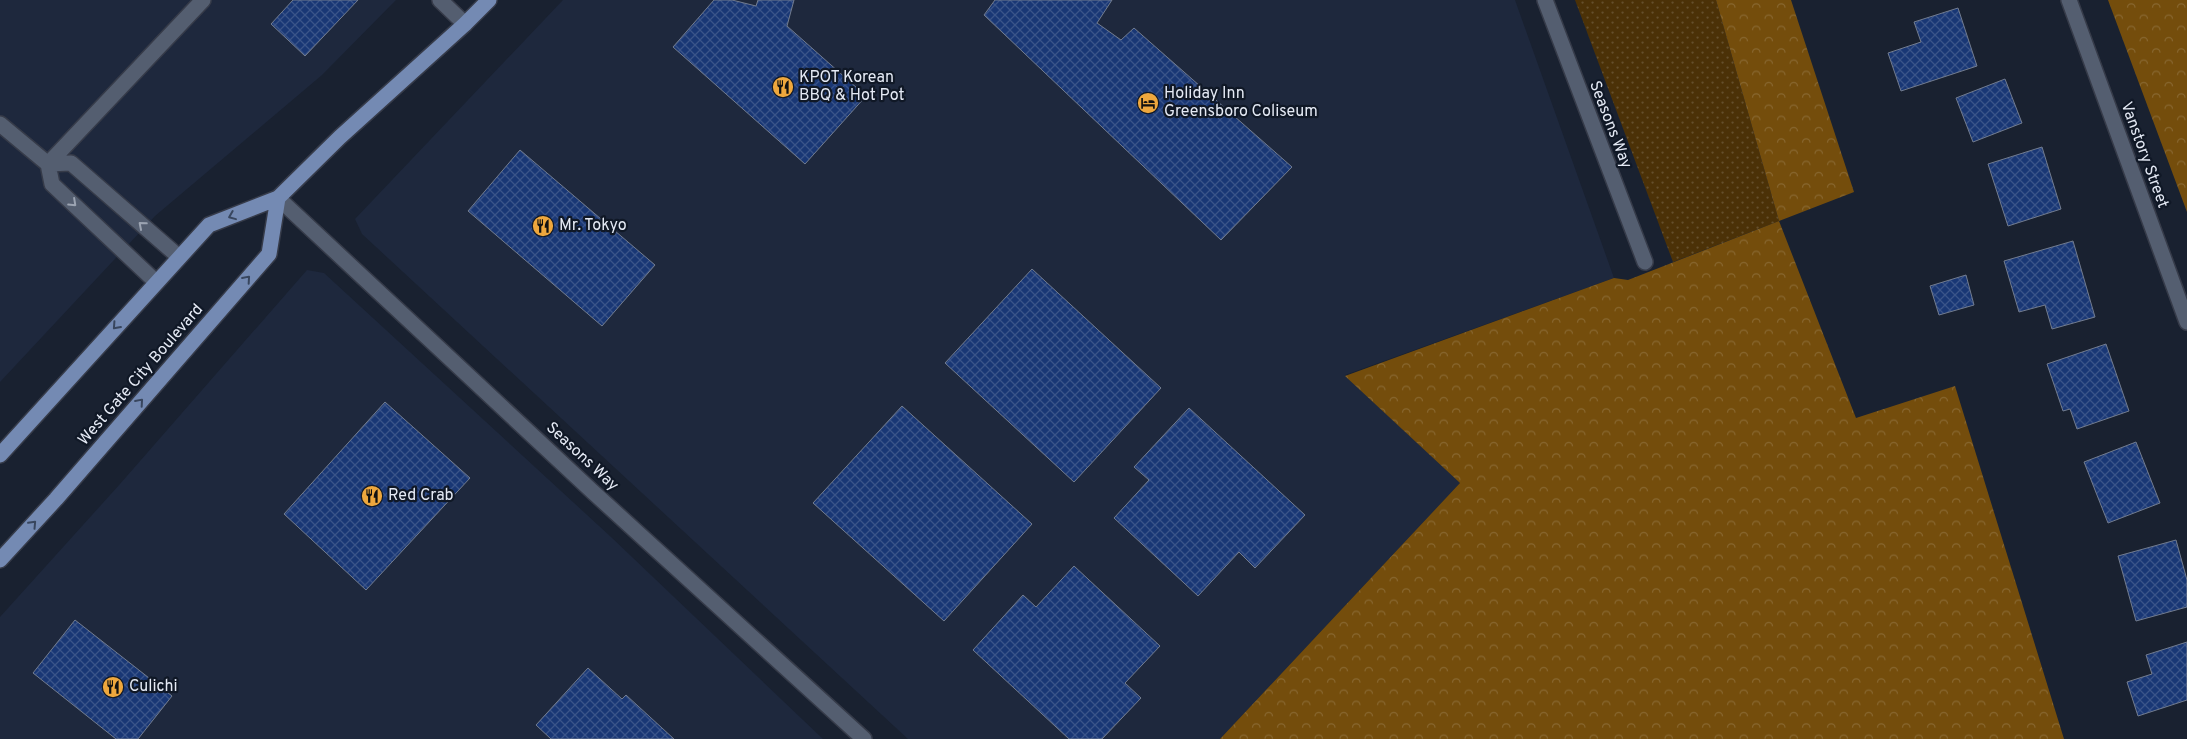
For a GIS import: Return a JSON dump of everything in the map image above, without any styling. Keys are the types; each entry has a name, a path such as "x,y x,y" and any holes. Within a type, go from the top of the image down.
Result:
{"main road":[{"path":"0,455 209,225 278,198 340,137 489,0"},
{"name":"West Gate City Boulevard","path":"0,560 56,499 269,254 278,198"}],"street":[{"path":"48,164 203,0"},
{"path":"440,0 465,24"},
{"name":"Seasons Way","path":"1545,0 1645,262"},
{"name":"Vanstory Street","path":"2069,0 2187,322"},
{"path":"0,124 48,164 52,184 156,282"},
{"path":"48,164 71,163 179,257"},
{"name":"Seasons Way","path":"278,198 395,305 593,492 864,739"}],"shaded area":[{"path":"0,0 396,0 322,75 155,216 0,382"},
{"path":"563,0 1515,0 1614,278 1345,375 1460,483 1220,739 908,739 362,234 355,219"},
{"path":"1575,0 1716,0 1779,221 1673,262"},
{"path":"307,270 324,273 611,537 823,739 0,739 0,617 120,484"}],"green space":[{"path":"1716,0 1791,0 1854,192 1779,221"},
{"path":"2108,0 2187,0 2187,212"},
{"path":"1779,221 1856,418 1955,386 2064,739 1220,739 1460,483 1345,376 1614,278 1628,280"}],"building":[{"path":"293,0 358,0 305,56 271,24"},
{"path":"714,0 732,0 756,6 758,0 794,0 787,26 866,96 805,164 673,47"},
{"name":"Holiday Inn Greensboro Coliseum","path":"995,0 1112,0 1097,23 1121,40 1134,28 1292,167 1221,240 984,15"},
{"path":"1958,8 1977,66 1901,91 1888,53 1921,42 1914,22"},
{"path":"2005,79 2022,123 1973,142 1956,98"},
{"path":"2042,147 2061,209 2008,226 1988,164"},
{"path":"520,150 655,265 602,326 468,211"},
{"path":"2073,241 2095,317 2052,329 2045,305 2019,312 2004,261"},
{"path":"1032,269 1161,388 1074,482 945,363"},
{"path":"1966,275 1974,305 1939,315 1930,286"},
{"path":"2106,344 2129,411 2077,429 2070,409 2063,411 2047,364"},
{"path":"385,402 470,478 366,590 284,514"},
{"path":"902,406 1032,524 944,621 813,503"},
{"path":"1189,408 1305,515 1255,568 1239,552 1198,596 1114,518 1149,480 1134,467"},
{"path":"2136,442 2160,503 2108,523 2084,462"},
{"path":"2176,540 2187,580 2187,607 2136,621 2118,556"},
{"path":"1074,566 1160,646 1125,683 1141,698 1102,739 1069,739 973,650 1023,595 1036,607"},
{"path":"75,620 172,696 138,739 116,739 33,673"},
{"path":"2187,642 2187,700 2138,716 2127,682 2152,674 2146,655"},
{"path":"588,668 622,699 626,695 674,739 551,739 536,725"}],"place":[{"name":"KPOT Korean BBQ & Hot Pot","path":"783,87"},
{"name":"Holiday Inn Greensboro Coliseum","path":"1148,103"},
{"name":"Mr. Tokyo","path":"543,226"},
{"name":"Red Crab","path":"372,496"},
{"name":"Culichi","path":"113,687"}]}
